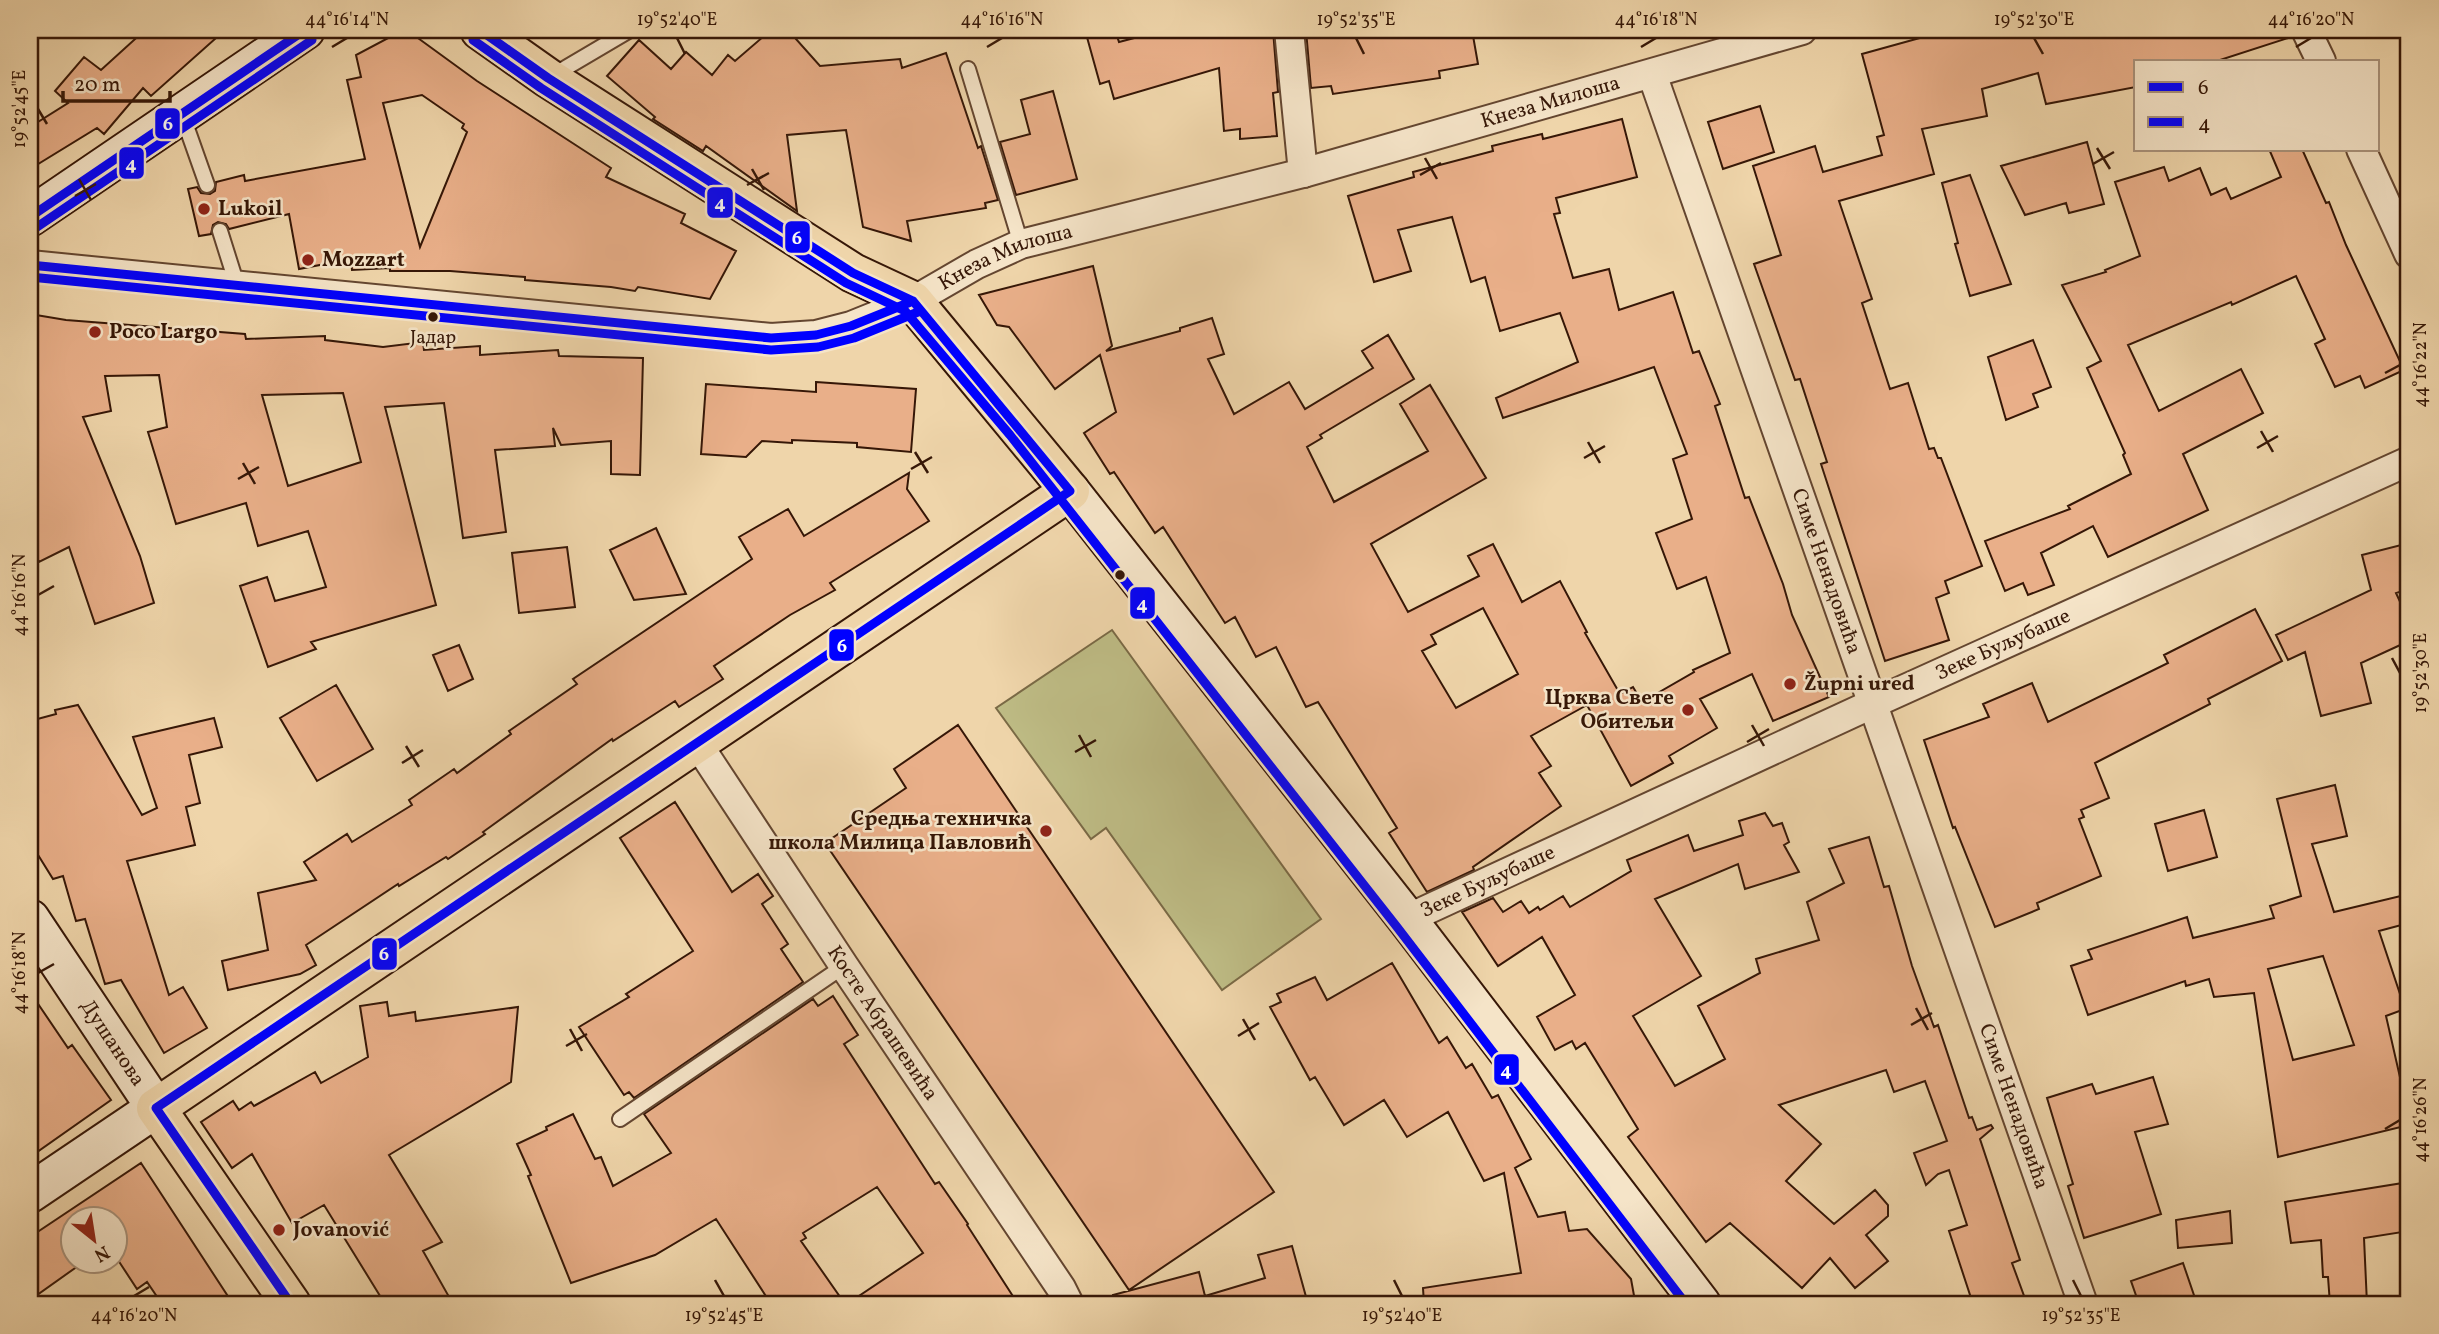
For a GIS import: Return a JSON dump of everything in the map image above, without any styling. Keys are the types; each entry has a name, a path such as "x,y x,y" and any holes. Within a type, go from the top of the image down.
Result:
{"main road":[{"path":"156,1108 1070,491 913,301 853,273 548,78 480,30"},
{"name":"Душанова","path":"156,1108 292,1304"}],"street":[{"path":"30,217 305,30"},
{"path":"1289,30 1303,173"},
{"name":"Кнеза Милоша","path":"30,265 771,338 816,335 851,326 913,301 977,264 1021,244 1303,173 1802,30"},
{"path":"2306,30 2321,60"},
{"name":"Симе Ненадовића","path":"1652,74 2083,1304"},
{"path":"2361,150 2409,254"},
{"name":"Зеке Буљубаше","path":"1407,919 1872,704 2409,461"},
{"path":"1070,491 1407,919 1701,1304"},
{"name":"Косте Абрашевића","path":"697,743 844,966 1062,1287 1069,1304"},
{"name":"Душанова","path":"30,919 156,1108"},
{"path":"30,1193 156,1108"}],"lane":[{"path":"548,78 630,30"},
{"path":"968,69 1021,244"},
{"path":"182,114 207,184"},
{"path":"220,231 237,285"},
{"path":"620,1119 844,966"}],"shaded area":[{"path":"1112,630 1321,919 1222,990 1106,828 1091,839 996,708"}],"building":[{"path":"145,30 225,30 151,96 143,88 104,134 97,128 30,169 30,127 68,103 55,91 84,57 101,70"},
{"path":"771,30 788,30 820,66 900,59 902,68 946,53 998,200 985,203 986,208 907,221 911,241 863,227 846,130 787,135 797,211 706,146 703,151 653,119 655,117 607,76 639,40 671,69 686,52 712,75 728,55 735,61"},
{"path":"1085,30 1115,30 1119,42 1165,30 1273,30 1278,92 1273,93 1277,136 1240,139 1240,129 1224,131 1219,68 1114,99 1109,81 1100,84"},
{"path":"1306,30 1472,30 1478,64 1439,71 1440,78 1333,94 1331,86 1311,88"},
{"path":"1926,30 2290,30 2291,37 2220,60 2134,60 2134,87 2046,104 2038,73 1982,89 1987,116 1922,129 1934,174 1839,201 1872,299 1862,303 1890,389 1908,383 1929,449 1934,448 1938,458 1941,458 1982,566 1945,581 1949,593 1936,598 1949,640 1885,661 1821,464 1827,462 1800,379 1795,380 1754,264 1781,255 1753,166 1815,146 1823,172 1882,155 1877,137 1884,135 1862,54 1927,36"},
{"path":"411,33 477,81 611,168 606,177 685,214 681,223 736,251 710,299 638,287 635,291 525,280 525,277 450,271 390,271 390,268 352,270 351,259 299,269 289,214 229,229 226,224 218,222 213,225 211,234 199,236 188,189 197,187 201,193 210,194 215,191 216,182 244,175 245,181 365,159 347,80 361,77 356,55 390,37","holes":["422,95 464,124 462,128 467,132 420,247 383,103"]},
{"path":"1053,91 1077,179 1016,195 1000,142 1030,134 1021,100"},
{"path":"1760,106 1774,152 1723,169 1708,122"},
{"path":"1622,119 1637,177 1556,198 1560,213 1554,214 1573,278 1609,269 1619,310 1673,292 1693,353 1699,351 1720,404 1715,406 1745,498 1749,497 1783,584 1792,615 1829,697 1773,721 1752,674 1700,699 1717,728 1669,756 1673,763 1631,786 1587,705 1531,736 1551,766 1539,773 1561,806 1473,867 1474,870 1427,892 1389,833 1397,828 1318,702 1306,707 1276,647 1256,657 1235,617 1225,623 1163,527 1155,533 1114,472 1110,474 1084,433 1116,412 1100,355 1055,389 1009,327 997,325 979,295 1093,266 1112,346 1106,351 1180,331 1180,328 1212,318 1224,354 1208,359 1234,414 1289,382 1305,409 1373,368 1362,351 1388,335 1414,379 1320,435 1322,438 1307,447 1334,502 1428,451 1400,404 1430,385 1486,478 1371,544 1408,612 1479,576 1468,556 1493,544 1522,602 1560,581 1587,632 1585,633 1620,694 1633,687 1642,702 1694,672 1693,670 1730,653 1706,577 1677,589 1656,533 1692,519 1673,459 1687,454 1654,367 1503,418 1496,398 1578,362 1560,313 1500,331 1485,277 1471,282 1452,217 1398,230 1411,271 1374,282 1348,196 1414,177 1413,172 1493,151 1492,146 1542,134 1543,139","holes":["1483,608 1518,674 1456,708 1422,651 1436,644 1431,635"]},
{"path":"2087,142 2104,204 2069,213 2066,203 2025,215 2001,166"},
{"path":"2269,150 2302,150 2326,203 2329,202 2404,370 2365,388 2360,376 2335,387 2315,344 2325,339 2296,276 2232,305 2231,302 2128,345 2159,411 2241,369 2263,413 2183,454 2208,510 2108,557 2093,526 2041,553 2054,585 2028,595 2023,583 2005,591 1985,541 2070,509 2068,506 2131,474 2123,455 2125,453 2087,368 2101,361 2062,285 2106,272 2105,270 2140,256 2115,182 2164,167 2169,181 2200,168 2211,195 2226,188 2231,199 2281,177"},
{"path":"1970,175 2011,284 1970,296 1942,183"},
{"path":"30,314 66,320 245,334 246,339 325,336 325,340 383,347 423,342 424,350 480,346 480,355 558,350 559,356 643,358 640,475 611,474 611,441 561,445 553,428 555,446 495,450 506,532 463,538 444,403 385,407 436,605 311,642 316,649 268,667 240,586 267,577 275,601 326,587 308,531 258,546 246,503 176,524 148,432 167,427 159,375 105,376 111,411 83,417 140,556 154,603 95,624 69,547 39,562 30,544","holes":["343,393 361,462 288,486 262,395"]},
{"path":"2033,340 2051,387 2033,394 2038,407 2006,420 1988,357"},
{"path":"816,382 916,389 911,452 857,447 857,443 792,440 792,443 762,441 746,457 701,454 706,384 816,392"},
{"path":"909,473 907,489 929,521 830,583 835,590 790,615 714,666 723,679 679,707 675,701 613,741 612,739 448,859 446,857 399,886 398,884 306,945 316,965 300,974 228,990 222,961 268,950 258,893 316,880 304,862 347,834 352,842 412,805 409,800 454,769 457,773 511,734 509,731 577,684 573,679 752,559 739,537 788,509 804,536"},
{"path":"656,528 686,594 634,600 610,550"},
{"path":"2409,543 2409,589 2396,593 2409,621 2409,641 2361,663 2371,703 2321,716 2305,652 2288,660 2276,635 2371,590 2362,555"},
{"path":"567,547 575,607 519,613 512,553"},
{"path":"2255,609 2282,661 2208,699 2210,704 2095,763 2109,798 2081,810 2084,817 2079,819 2101,876 2037,903 2039,909 1995,927 1955,827 1953,828 1924,740 1989,717 1983,704 2032,683 2048,722 2168,663 2164,655"},
{"path":"459,645 473,679 448,691 433,655"},
{"path":"336,685 373,749 317,781 280,718"},
{"path":"78,705 142,815 157,808 133,737 214,718 222,747 189,755 200,803 186,807 195,845 127,861 169,995 183,987 207,1028 164,1053 121,980 105,984 85,919 76,921 63,876 53,879 30,842 30,721 56,714 55,710"},
{"path":"958,725 1274,1192 1129,1290 825,843 906,788 894,769"},
{"path":"2335,785 2347,836 2312,844 2334,912 2409,894 2409,923 2379,931 2405,1009 2386,1016 2402,1086 2409,1084 2409,1125 2278,1157 2254,993 2214,997 2209,979 2186,986 2185,981 2088,1015 2071,966 2092,959 2088,950 2187,917 2193,938 2274,918 2270,906 2301,896 2277,799","holes":["2323,956 2354,1045 2293,1060 2268,969"]},
{"path":"675,802 732,892 758,874 773,896 762,904 788,944 781,949 803,982 634,1098 629,1092 624,1095 579,1027 629,997 626,994 693,951 620,838"},
{"path":"2204,810 2217,857 2168,871 2155,824"},
{"path":"1765,813 1773,826 1782,823 1789,842 1784,845 1799,872 1745,889 1738,864 1655,899 1701,976 1633,1016 1675,1086 1725,1059 1698,1006 1760,973 1756,959 1819,940 1807,902 1844,883 1829,849 1869,837 1884,887 1889,886 1912,966 1934,1027 1938,1025 1969,1118 1972,1117 1977,1130 1991,1125 1993,1128 1980,1139 2020,1260 2012,1263 2027,1304 1973,1304 1949,1231 1967,1225 1949,1170 1938,1174 1926,1185 1914,1153 1947,1141 1925,1081 1894,1092 1886,1070 1779,1105 1821,1144 1786,1181 1834,1224 1875,1190 1888,1205 1888,1216 1866,1235 1888,1261 1855,1288 1830,1258 1802,1288 1730,1223 1706,1242 1628,1137 1638,1129 1585,1043 1576,1049 1572,1041 1555,1050 1537,1017 1575,995 1542,937 1498,966 1462,912 1493,898 1503,912 1521,901 1529,913 1538,907 1540,910 1563,896 1570,907 1631,871 1627,860 1688,835 1694,851 1743,835 1739,821"},
{"path":"1392,963 1439,1043 1447,1037 1466,1068 1472,1064 1492,1098 1498,1095 1531,1159 1515,1168 1538,1217 1565,1212 1569,1231 1587,1229 1631,1279 1635,1301 1617,1304 1424,1304 1423,1288 1521,1273 1504,1173 1484,1181 1448,1112 1407,1137 1384,1100 1344,1125 1315,1077 1310,1080 1270,1007 1281,1002 1277,994 1315,977 1327,1000"},
{"path":"30,992 68,1048 72,1045 111,1100 30,1157"},
{"path":"833,996 858,1035 844,1044 935,1184 939,1182 968,1224 1018,1304 847,1304 923,1253 877,1187 803,1233 806,1238 801,1241 845,1304 771,1304 716,1219 655,1255 571,1283 517,1144 573,1114 595,1159 601,1157 613,1186 671,1153 644,1114 813,999 818,1006"},
{"path":"387,1002 389,1016 415,1012 416,1021 518,1007 511,1082 389,1155 442,1242 423,1251 448,1295 432,1304 385,1304 324,1205 292,1223 252,1154 232,1168 201,1122 233,1101 239,1110 251,1102 254,1106 315,1072 321,1083 368,1057 360,1006"},
{"path":"2153,1077 2168,1124 2135,1132 2161,1214 2084,1238 2068,1186 2073,1184 2047,1098 2092,1084 2096,1094"},
{"path":"141,1163 233,1304 162,1304 147,1282 137,1289 127,1274 130,1274 130,1204 80,1204"},
{"path":"2409,1182 2409,1231 2364,1238 2367,1304 2330,1304 2328,1277 2323,1277 2321,1240 2291,1243 2285,1202"},
{"path":"2230,1211 2232,1243 2178,1248 2176,1220"},
{"path":"60,1217 60,1274 67,1274 30,1300 30,1237"},
{"path":"1292,1246 1308,1304 1114,1304 1113,1295 1199,1272 1205,1296 1265,1278 1258,1255"},
{"path":"2183,1263 2197,1304 2139,1304 2131,1281"}],"transit line":[{"name":"6","path":"30,217 305,30"},
{"name":"6","path":"480,30 548,78 853,273 913,301 1070,491"},
{"name":"4","path":"37,227 312,40"},
{"name":"4","path":"473,40 541,88 846,283 905,311 1010,435 1397,927 1686,1304"},
{"name":"6","path":"30,265 771,338 816,335 851,326 913,301"},
{"name":"4","path":"30,277 771,350 818,347 854,338 918,312"},
{"name":"6","path":"156,1108 1070,491"},
{"name":"6","path":"156,1108 291,1304"}],"place":[{"name":"Lukoil","path":"204,209"},
{"name":"Mozzart","path":"308,260"},
{"name":"Јадар","path":"433,317"},
{"name":"Poco Largo","path":"95,332"},
{"name":"Župni ured","path":"1790,684"},
{"name":"Црква Свете Обитељи","path":"1688,710"},
{"name":"Средња техничка школа Милица Павловић","path":"1046,831"},
{"name":"Jovanović","path":"279,1230"}]}
